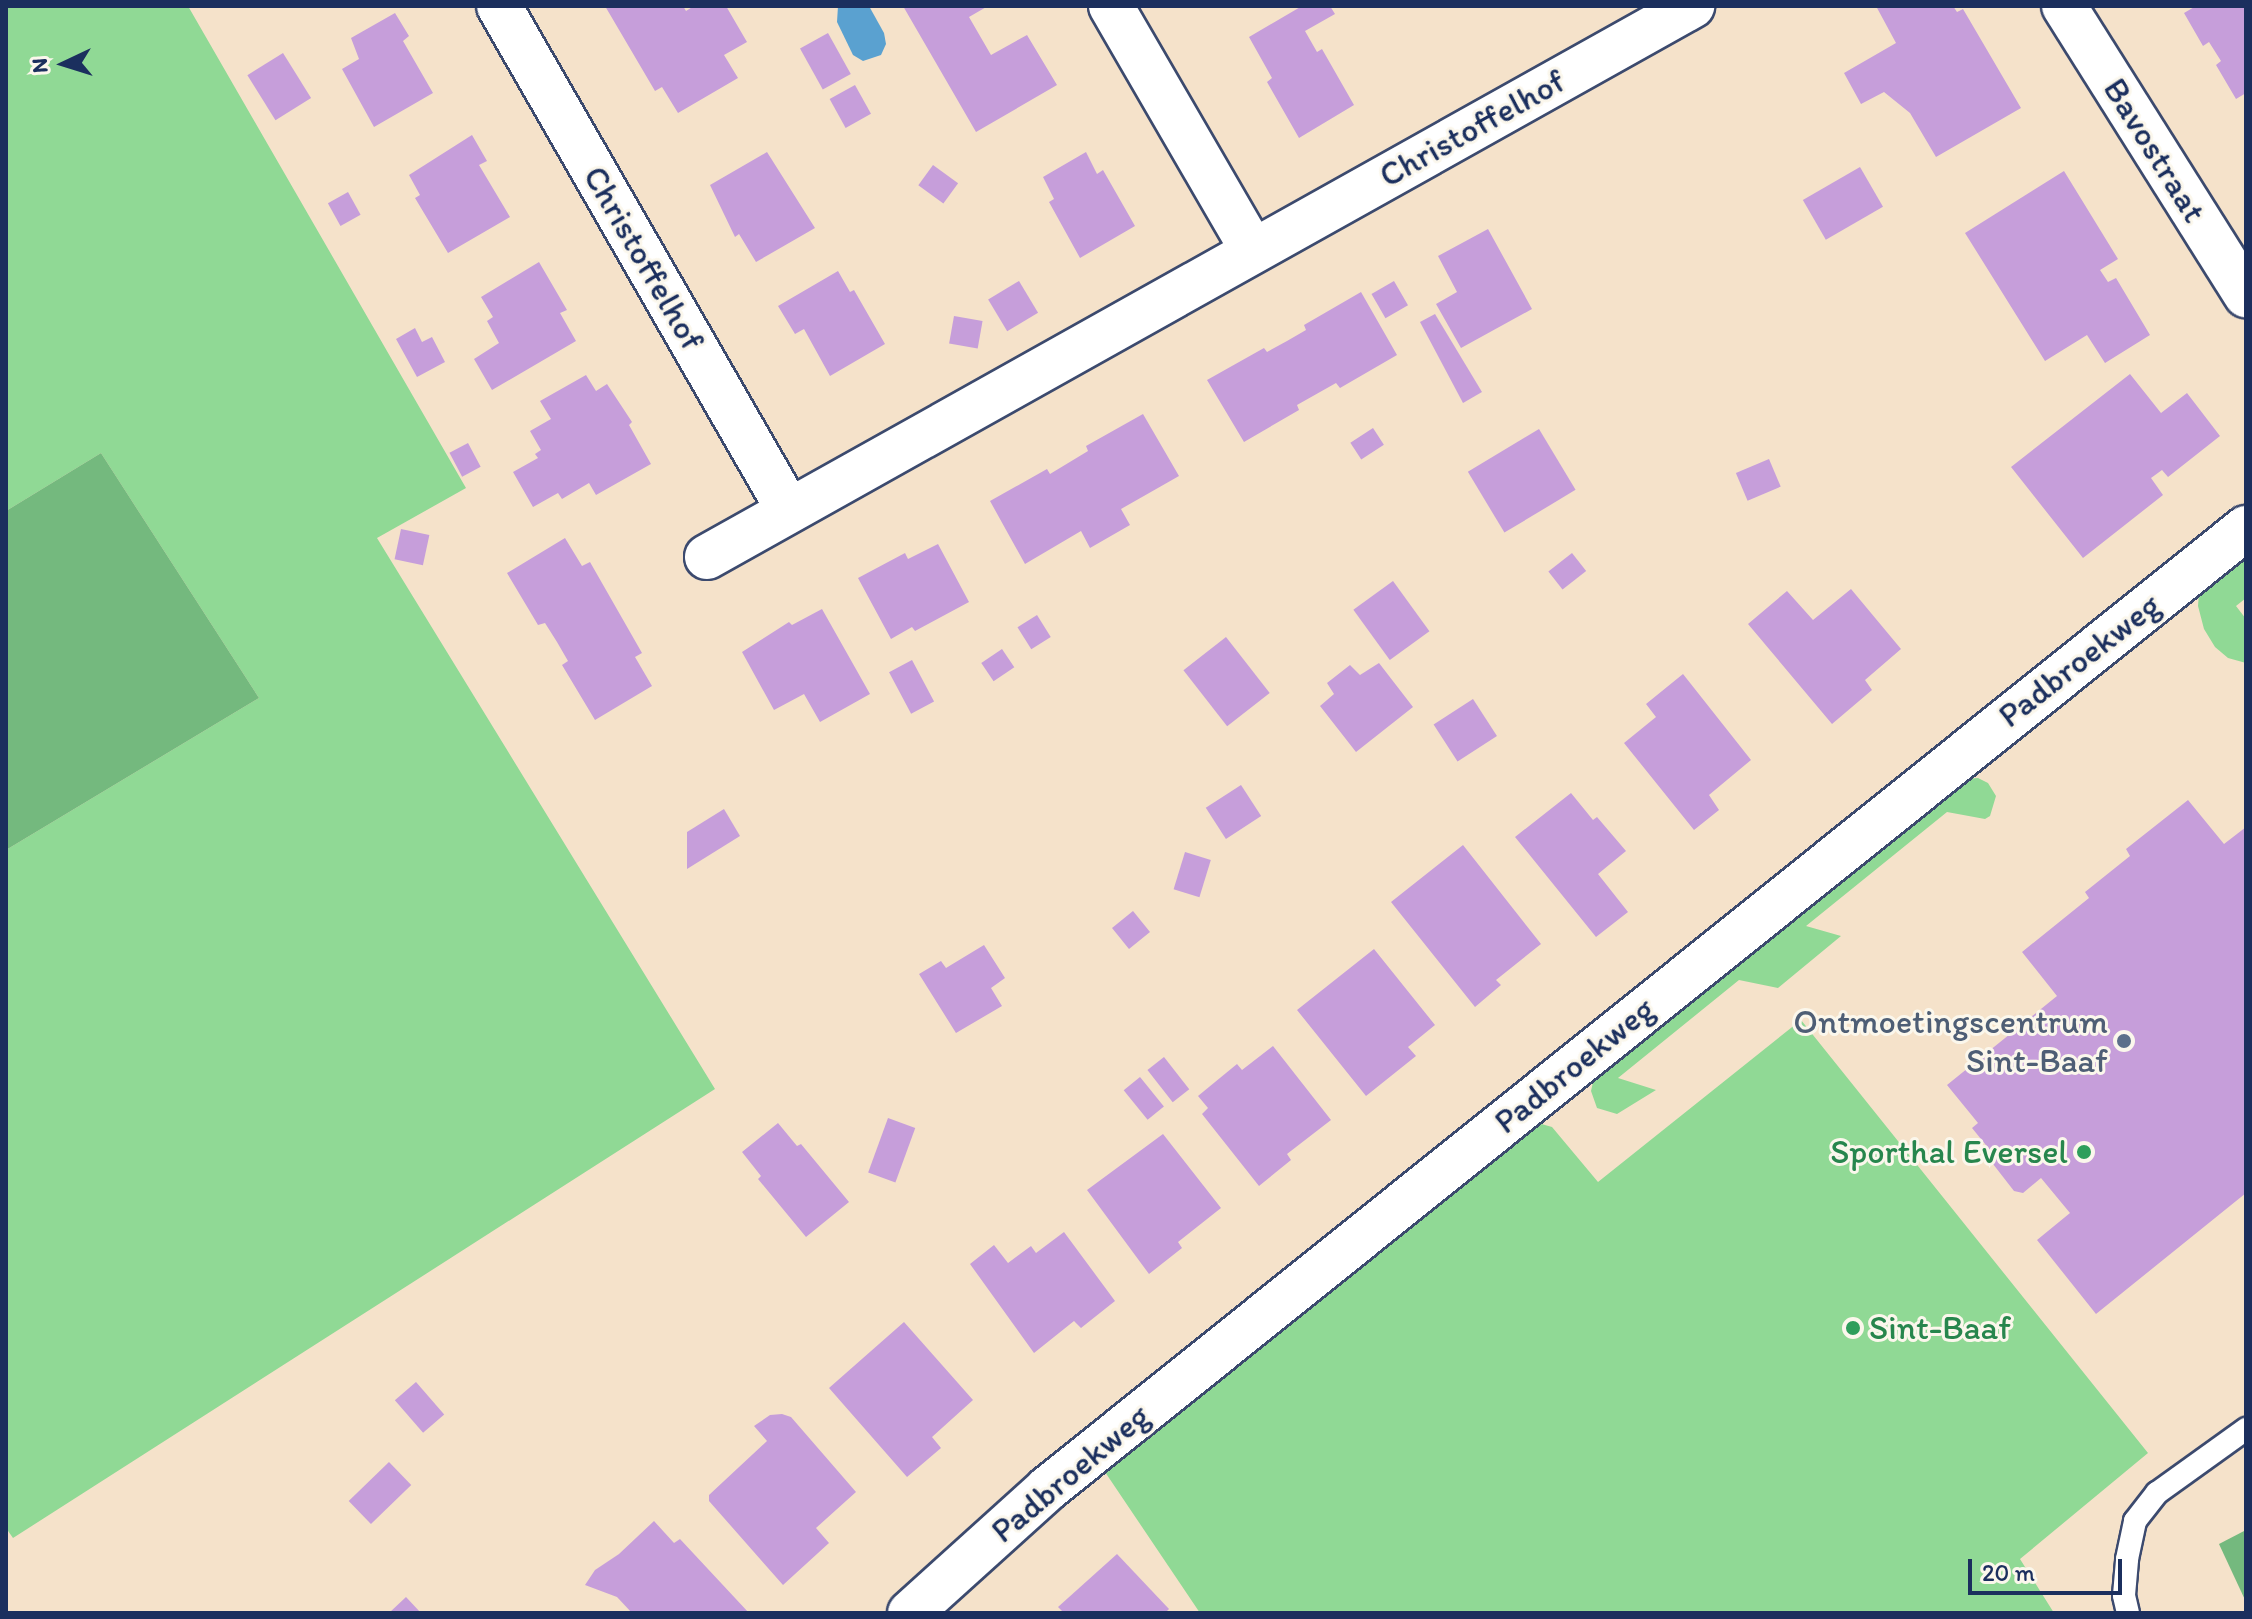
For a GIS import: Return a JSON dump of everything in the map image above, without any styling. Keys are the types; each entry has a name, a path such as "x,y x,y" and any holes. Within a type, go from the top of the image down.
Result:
{"street":[{"name":"Christoffelhof","path":"499,6 788,509"},
{"path":"1111,6 1253,251"},
{"name":"Christoffelhof","path":"707,557 1692,6"},
{"name":"Bavostraat","path":"2064,6 2246,295"},
{"name":"Padbroekweg","path":"910,1613 1047,1489 2246,528"}],"lane":[{"path":"2128,1613 2124,1595 2135,1521 2157,1493 2246,1429"}],"green space":[{"path":"6,6 188,6 466,488 377,538 715,1089 13,1538 6,1528 6,850 259,698 101,453 6,511"},
{"path":"101,453 259,698 6,850 6,511"},
{"path":"2246,556 2246,598 2236,606 2246,619 2246,663 2228,658 2215,647 2204,629 2198,606 2199,593"},
{"path":"1978,778 1988,783 1996,796 1990,816 1985,819 1947,812 1806,926 1841,936 1778,988 1739,980 1618,1078 1656,1090 1617,1114 1597,1108 1591,1091 1594,1078 1966,779"},
{"path":"1801,1020 2148,1453 2020,1559 2054,1613 1200,1613 1105,1472 1261,1342 1538,1123 1552,1127 1598,1182"},
{"path":"2246,1530 2246,1602 2219,1544"}],"water":[{"path":"838,6 869,6 884,33 886,44 881,55 863,61 853,55 837,22"}],"building":[{"path":"605,6 683,6 686,11 694,6 726,6 747,42 724,55 738,78 678,113 662,87 655,91"},
{"path":"903,6 988,6 969,17 991,55 1027,35 1057,85 976,132"},
{"path":"1302,6 1330,6 1335,14 1305,31 1317,52 1322,49 1354,105 1299,138 1267,82 1272,78 1249,37"},
{"path":"1876,6 1953,6 1957,12 1963,9 2021,108 1936,157 1910,113 1884,92 1861,104 1844,73 1896,43"},
{"path":"2196,6 2246,6 2246,93 2236,99 2216,65 2221,61 2209,42 2203,46 2184,13"},
{"path":"395,13 409,36 403,41 433,93 374,127 342,69 359,59 351,38"},
{"path":"828,33 851,74 823,90 800,49"},
{"path":"283,53 311,98 275,120 247,75"},
{"path":"855,85 871,114 846,128 830,99"},
{"path":"472,135 487,161 479,165 510,217 448,253 415,198 420,195 409,175"},
{"path":"767,152 815,228 756,262 739,234 735,237 710,185"},
{"path":"1086,152 1097,174 1103,170 1135,226 1080,258 1049,202 1054,199 1043,177"},
{"path":"933,165 958,183 943,203 918,185"},
{"path":"1860,167 1883,207 1826,240 1803,200"},
{"path":"2064,171 2118,259 2100,270 2108,282 2116,278 2150,335 2105,363 2087,335 2045,361 1965,233"},
{"path":"348,192 361,215 340,226 328,203"},
{"path":"1488,229 1532,309 1461,348 1436,304 1457,292 1438,256"},
{"path":"539,262 567,310 560,313 576,341 492,390 474,359 499,343 487,321 493,317 481,297"},
{"path":"838,271 850,292 854,290 885,344 830,376 804,329 795,334 778,306"},
{"path":"1019,281 1038,313 1007,331 988,300"},
{"path":"1394,281 1408,305 1385,318 1371,294"},
{"path":"1361,292 1397,355 1340,388 1336,383 1297,405 1299,410 1244,442 1207,380 1264,348 1267,352 1287,341 1306,330 1304,325"},
{"path":"1435,314 1482,392 1463,403 1420,322"},
{"path":"954,316 983,321 978,349 949,344"},
{"path":"415,328 422,342 432,337 445,362 417,377 396,339"},
{"path":"2130,374 2161,413 2187,393 2220,436 2168,477 2162,470 2151,478 2163,495 2083,558 2011,467"},
{"path":"586,375 596,391 607,384 632,422 629,425 651,464 596,495 589,483 562,499 558,493 533,507 513,472 538,458 535,454 541,450 530,431 551,419 540,401"},
{"path":"1143,414 1179,476 1121,509 1130,525 1090,548 1081,531 1025,564 990,501 1047,469 1050,474 1088,451 1086,446"},
{"path":"1373,428 1384,445 1361,459 1350,443"},
{"path":"1539,429 1576,490 1504,533 1468,472"},
{"path":"468,443 481,467 462,477 449,453"},
{"path":"1769,459 1781,487 1748,501 1736,473"},
{"path":"401,529 429,535 423,565 395,559"},
{"path":"565,538 582,566 590,562 642,653 635,657 652,686 595,720 562,665 568,661 557,642 545,623 538,625 507,573"},
{"path":"938,544 969,602 915,631 912,627 891,639 858,578 905,553 908,559"},
{"path":"1572,553 1586,571 1563,590 1548,571"},
{"path":"1393,581 1429,631 1390,660 1353,610"},
{"path":"1851,589 1901,649 1865,680 1872,690 1832,724 1748,624 1787,591 1813,620"},
{"path":"822,609 870,694 820,722 804,694 774,710 742,652 789,622 792,625"},
{"path":"1037,615 1051,637 1031,649 1017,627"},
{"path":"1226,637 1270,693 1227,726 1183,670"},
{"path":"1002,649 1014,667 994,681 981,663"},
{"path":"912,660 934,701 911,714 889,672"},
{"path":"1379,663 1413,707 1356,752 1320,706 1334,694 1327,683 1350,665 1360,675"},
{"path":"1683,674 1751,760 1709,795 1719,810 1694,830 1624,743 1656,717 1646,704"},
{"path":"1473,699 1497,736 1458,761 1434,725"},
{"path":"1241,785 1261,816 1226,839 1206,808"},
{"path":"1571,793 1593,820 1597,817 1626,851 1598,874 1628,912 1596,937 1515,837"},
{"name":"Ontmoetingscentrum Sint-Baaf","path":"2188,800 2224,844 2246,827 2246,1193 2096,1314 2037,1240 2070,1213 2041,1178 2023,1193 2014,1191 1993,1164 1994,1155 1972,1128 1978,1123 1947,1085 2057,996 2022,952 2089,898 2085,892 2130,856 2126,849"},
{"path":"724,809 740,836 687,869 687,832"},
{"path":"1463,845 1541,944 1496,980 1501,985 1475,1007 1391,902"},
{"path":"1185,852 1211,860 1199,897 1174,889"},
{"path":"1133,911 1150,932 1129,949 1112,928"},
{"path":"984,945 1005,978 991,988 1002,1006 956,1033 919,974 941,961 946,968"},
{"path":"1374,949 1435,1025 1408,1047 1416,1056 1366,1096 1297,1010"},
{"path":"1273,1046 1331,1120 1287,1154 1291,1160 1259,1186 1202,1114 1208,1108 1198,1096 1237,1064 1242,1070"},
{"path":"1164,1057 1189,1089 1173,1102 1147,1070"},
{"path":"1140,1077 1164,1107 1148,1120 1124,1090"},
{"path":"888,1118 915,1128 895,1182 868,1173"},
{"path":"778,1123 797,1146 801,1144 849,1202 806,1237 758,1179 761,1176 742,1152"},
{"path":"1163,1134 1221,1208 1178,1242 1182,1248 1149,1274 1087,1190"},
{"path":"1064,1232 1115,1301 1081,1328 1074,1321 1034,1353 970,1264 994,1245 1008,1263 1031,1246 1036,1253"},
{"path":"904,1322 973,1400 932,1437 941,1448 907,1477 829,1388"},
{"path":"416,1382 444,1414 423,1433 395,1400"},
{"path":"770,1415 791,1417 856,1492 816,1528 829,1543 783,1585 709,1501 709,1495 767,1441 754,1426"},
{"path":"389,1462 411,1485 371,1524 349,1501"},
{"path":"654,1521 674,1543 680,1539 749,1613 632,1613 617,1597 585,1585 595,1570 619,1554"},
{"path":"1117,1554 1169,1609 1165,1613 1064,1613 1058,1607"},
{"path":"406,1597 421,1613 389,1613"}],"place":[{"name":"Ontmoetingscentrum Sint-Baaf","path":"2124,1041"},
{"name":"Sporthal Eversel","path":"2084,1152"},
{"name":"Sint-Baaf","path":"1853,1328"}]}
